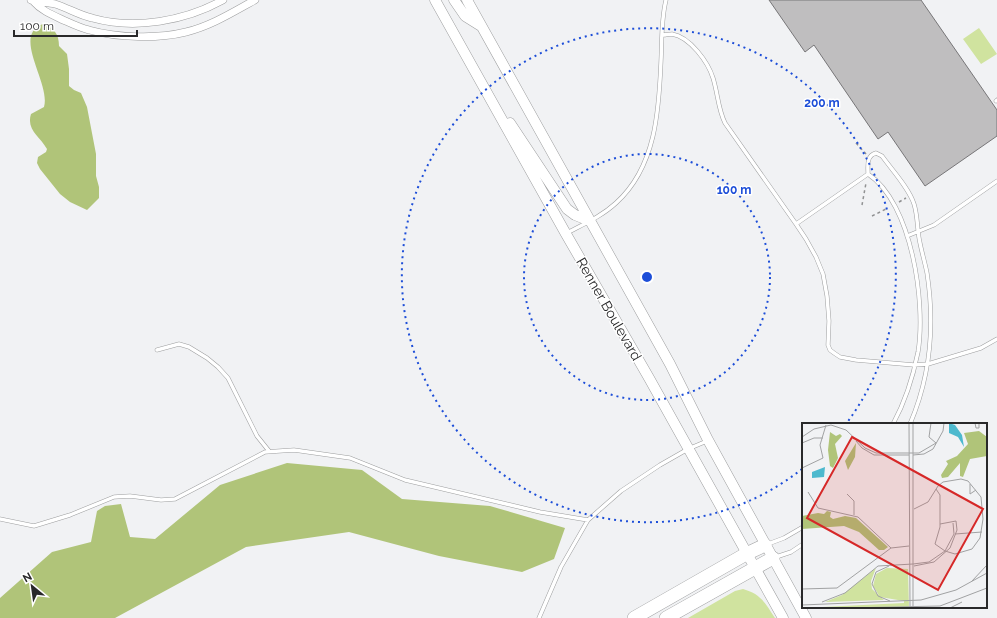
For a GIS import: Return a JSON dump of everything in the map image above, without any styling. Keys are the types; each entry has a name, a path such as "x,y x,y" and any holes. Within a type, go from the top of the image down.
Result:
{"highway":[{"path":"634,618 746,554 765,545"},
{"path":"666,618 773,558"}],"main road":[{"name":"Renner Boulevard","path":"434,0 783,618"},
{"path":"454,0 465,16 481,26"},
{"name":"Renner Boulevard","path":"467,0 670,364 708,440 806,618"},
{"path":"484,88 517,133 567,209 575,215 590,221"}],"street":[{"path":"32,1 52,3 84,16 101,20 128,23 182,18 223,0"},
{"path":"32,1 39,9 85,29 111,34 146,36 174,34 196,30 255,0"}],"lane":[{"path":"566,234 603,213 617,202 632,186 644,163 654,134 659,106 663,21 666,0"},
{"path":"663,35 672,34 680,37 689,43 701,56 710,69 714,81 718,105 725,123 806,239 823,274 827,296 829,321 828,345 830,350 840,357 856,360 914,365 928,364 981,348 997,339"},
{"path":"868,174 869,157 870,155 876,153 882,156 909,193 914,205 918,232 927,271 931,302 931,333 928,364 920,398 910,423"},
{"path":"796,224 868,174"},
{"path":"868,174 877,180 902,220 907,236 919,297 920,323 918,352 908,390 900,412 894,423"},
{"path":"907,236 934,225 997,181"},
{"path":"157,350 179,344 206,358 218,367 228,378 257,436 269,451"},
{"path":"539,618 561,567 588,520 621,491 660,465 688,448 708,440"},
{"path":"0,519 34,526 70,515 114,497 130,496 161,500 175,498 265,452 294,450 350,458 405,480 540,512 588,520"},
{"path":"765,545 784,538 802,529"},
{"path":"773,558 791,552 802,545"}],"path":[{"path":"856,143 869,157"},
{"path":"862,205 868,174"}],"green space":[{"path":"43,24 50,27 57,35 59,46 67,54 69,86 81,93 87,107 96,154 96,176 99,187 99,198 87,210 70,202 60,194 37,163 38,157 46,152 47,149 34,133 30,120 31,114 44,107 45,97 31,49 31,38 34,30"},
{"path":"979,28 997,54 981,64 963,39"},
{"path":"287,463 362,470 402,499 490,506 565,528 554,559 522,572 439,556 349,532 246,547 115,618 0,618 0,598 52,552 91,542 97,511 105,506 121,504 130,537 155,539 220,485"},
{"path":"743,589 758,596 775,618 688,618 735,591"}],"building":[{"path":"769,0 921,0 997,110 997,136 925,186 888,132 878,139 814,45 805,52"}]}
